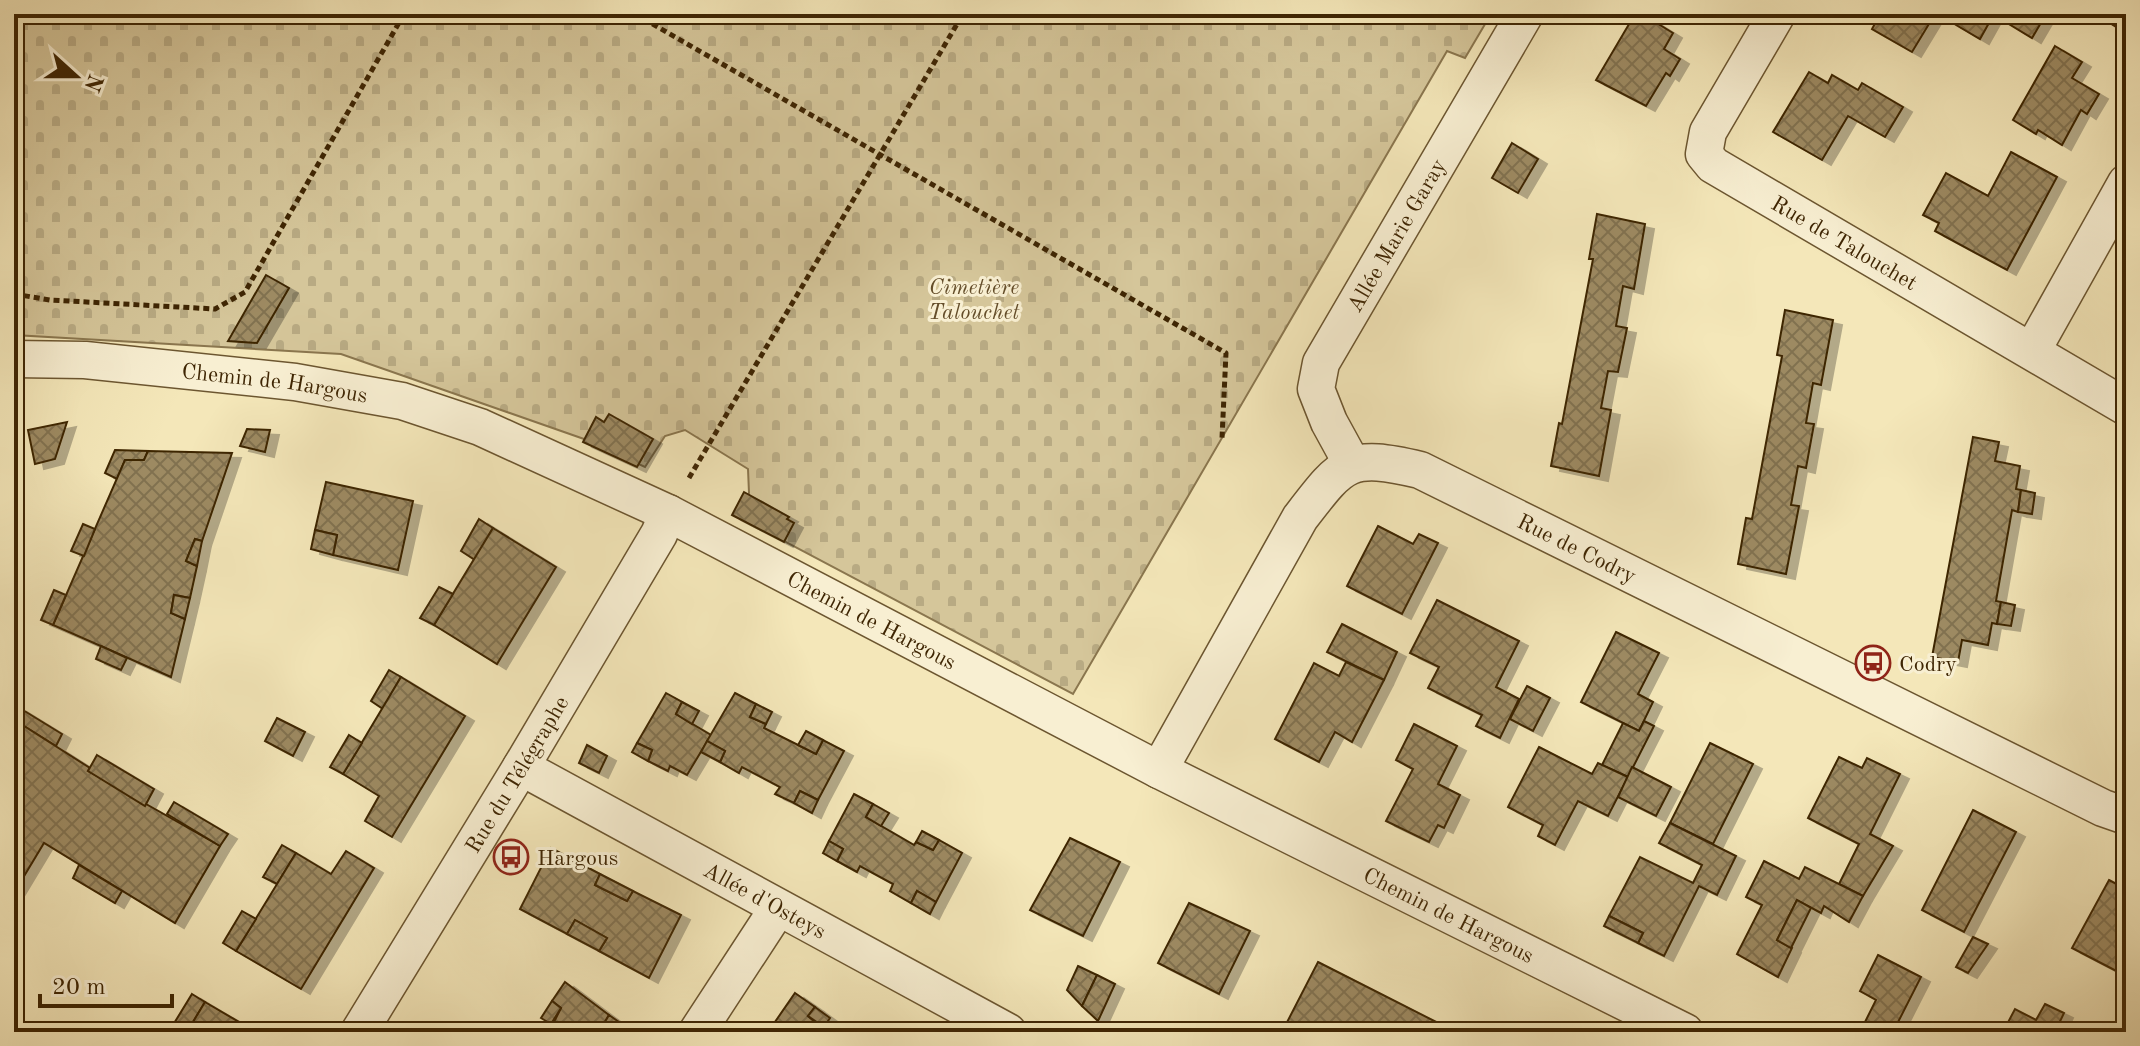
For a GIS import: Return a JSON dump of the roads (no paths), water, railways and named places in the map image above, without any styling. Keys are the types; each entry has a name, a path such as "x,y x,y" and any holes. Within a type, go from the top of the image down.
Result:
{"street":[{"name":"Allée Marie Garay","path":"1352,464 1329,422 1316,389 1321,363 1525,14"},
{"name":"Rue de Talouchet","path":"1777,14 1708,132 1704,154 1713,165 2126,407"},
{"path":"2032,351 2126,183"},
{"name":"Chemin de Hargous","path":"14,359 85,360 295,382 402,401 480,427 668,513 1159,770 1685,1032"},
{"name":"Rue de Codry","path":"1352,464 1381,461 1420,470 2103,808 2126,816"},
{"path":"1159,770 1300,518 1329,480 1352,464"},
{"name":"Rue du Télégraphe","path":"359,1032 521,767 659,534 668,513"},
{"name":"Allée d'Osteys","path":"521,767 1008,1032"},
{"path":"697,1032 778,908"}],"place":[{"name":"Codry","path":"1873,663"},
{"name":"Hargous","path":"511,857"}],"park label":[{"name":"Cimetière Talouchet","path":"974,298"}]}
